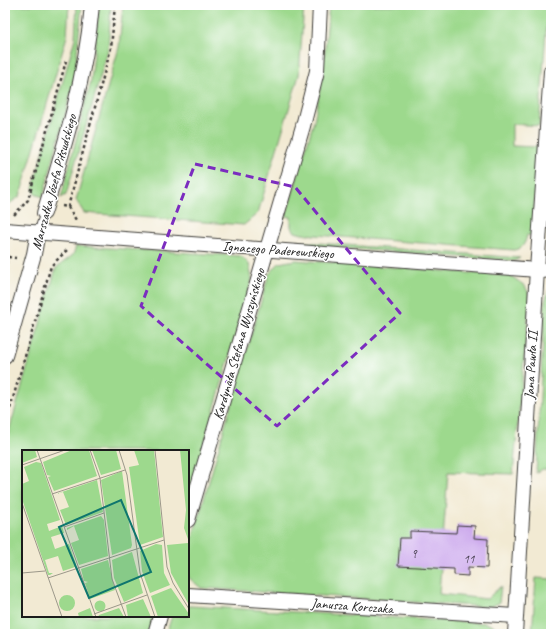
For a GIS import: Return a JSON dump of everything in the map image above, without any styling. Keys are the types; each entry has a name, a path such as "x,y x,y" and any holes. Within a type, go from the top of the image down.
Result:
{"street":[{"name":"Marszałka Józefa Piłsudskiego","path":"44,213 72,119 90,30 92,5"},
{"name":"Kardynała Stefana Wyszyńskiego","path":"189,517 266,249 301,134 317,70 320,5"},
{"name":"Jana Pawła II","path":"515,634 544,270 551,71"},
{"name":"Ignacego Paderewskiego","path":"6,230 544,270"},
{"name":"Marszałka Józefa Piłsudskiego","path":"5,356 34,254 38,232"},
{"name":"Janusza Korczaka","path":"189,595 516,616"},
{"path":"155,634 160,617"}],"lane":[{"name":"Marszałka Józefa Piłsudskiego","path":"38,232 44,213"}],"path":[{"path":"76,220 68,207 111,48 115,5"},
{"path":"6,230 16,212 28,200 67,57"},
{"path":"5,426 52,266 71,246 74,235"},
{"path":"5,250 8,257 5,272"}],"highlighted area":[{"path":"195,164 295,187 400,313 277,426 141,306"}],"green space":[{"path":"5,5 69,5 67,36 20,196 5,207"},
{"path":"77,5 82,5 74,81 43,197 35,194 33,188 75,38"},
{"path":"99,5 111,5 108,50 66,195 61,198 91,81"},
{"path":"123,5 304,5 299,75 258,213 244,225 84,213 76,200 119,47"},
{"path":"329,5 548,5 539,126 512,124 512,146 539,147 532,235 527,235 522,247 514,250 302,234 295,232 291,227 291,217 286,216 314,121 323,73"},
{"path":"292,241 520,258 514,261 303,245"},
{"path":"76,246 241,256 249,264 252,279 189,497 189,450 22,450 22,617 155,617 149,634 5,634 5,445 56,268 73,255"},
{"path":"296,260 511,276 525,286 530,296 513,474 448,472 439,594 487,599 501,586 499,603 489,607 201,588 189,578 190,547 269,274 279,263"},
{"path":"551,288 551,470 543,469 536,473 545,301 549,289"},
{"path":"536,578 551,579 551,634 532,634"},
{"path":"189,606 485,623 498,628 500,634 166,634 172,617 189,617"}],"building":[{"path":"457,525 475,526 474,538 488,539 487,568 468,567 468,576 454,575 454,569 398,566 400,538 410,538 410,531 456,533"}]}
